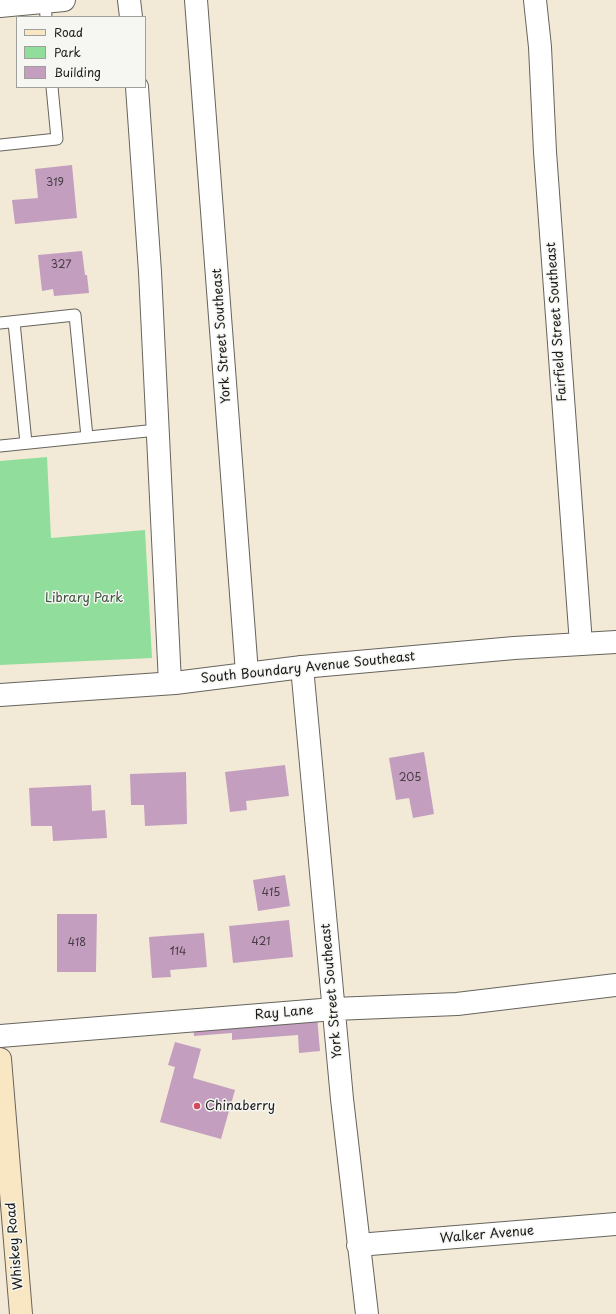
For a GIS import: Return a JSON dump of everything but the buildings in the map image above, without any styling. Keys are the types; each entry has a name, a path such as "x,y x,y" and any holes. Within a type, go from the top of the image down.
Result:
{"main road":[{"name":"Whiskey Road","path":"0,1059 21,1314"}],"street":[{"path":"129,0 131,16"},
{"name":"York Street Southeast","path":"196,0 247,673"},
{"name":"Fairfield Street Southeast","path":"535,0 540,48 546,160 581,644"},
{"path":"0,6 52,6"},
{"path":"137,88 150,272 170,683"},
{"name":"South Boundary Avenue Southeast","path":"0,695 170,683 302,667 514,648 616,642"},
{"name":"York Street Southeast","path":"302,667 342,1099 367,1314"},
{"name":"Ray Lane","path":"0,1036 334,1009 457,1004 616,985"},
{"name":"Walker Avenue","path":"358,1246 616,1224"}],"lane":[{"path":"0,145 57,139 52,88"},
{"path":"0,323 75,315 87,437"},
{"path":"14,322 26,443"},
{"path":"0,446 157,430"}],"green space":[{"name":"Library Park","path":"47,457 51,538 145,530 152,658 0,665 0,461"}],"place":[{"name":"Chinaberry","path":"197,1106"}]}
